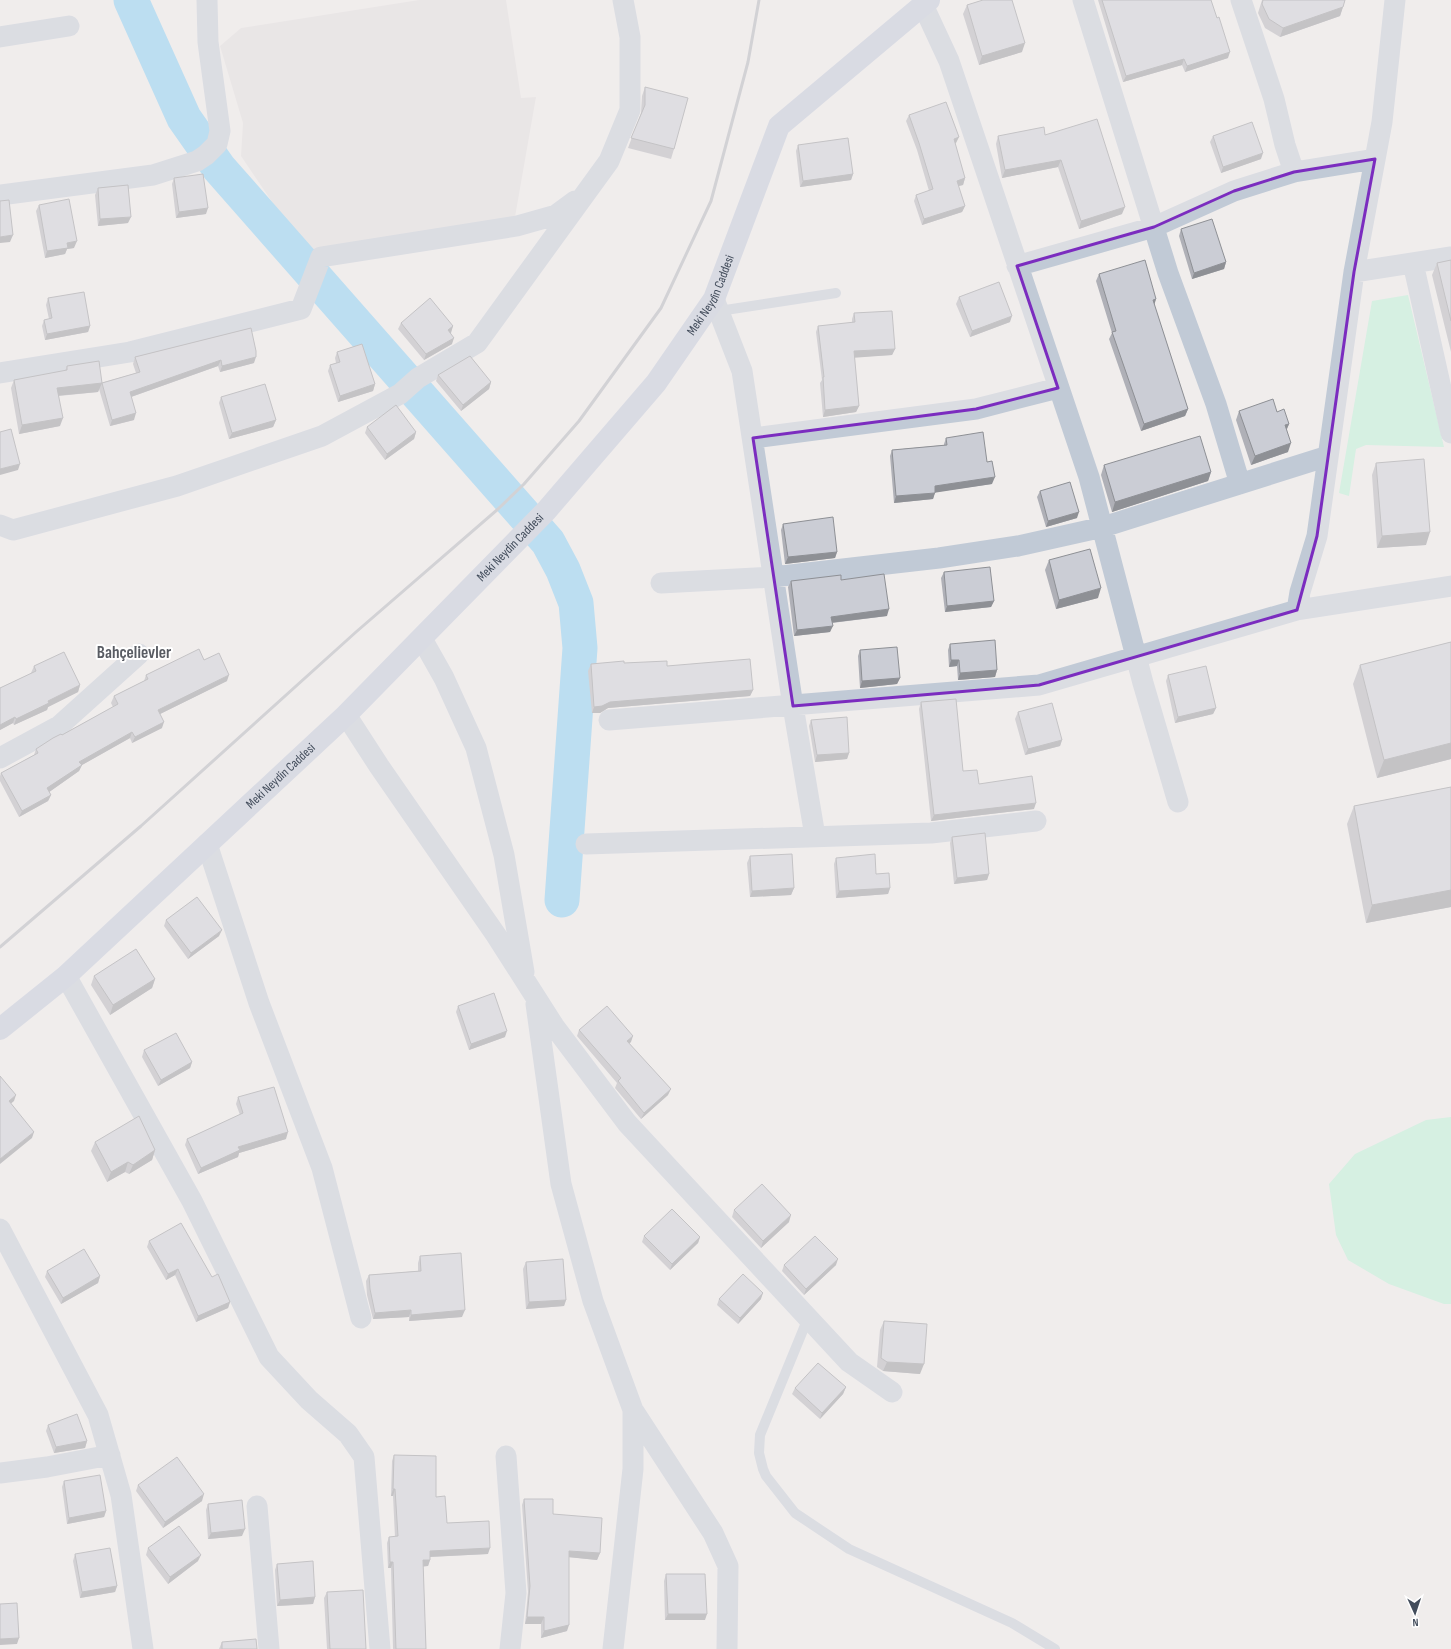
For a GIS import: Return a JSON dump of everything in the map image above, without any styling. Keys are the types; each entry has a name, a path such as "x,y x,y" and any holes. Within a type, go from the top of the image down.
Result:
{"street":[{"path":"0,195 153,175 197,161 212,150 217,144 220,131 208,42 206,0"},
{"path":"0,525 13,530 178,486 322,436 400,394 418,378 477,343 609,162 630,110 630,37 623,0"},
{"path":"1083,0 1168,273 1216,404 1240,484"},
{"path":"1241,0 1274,99 1285,145 1294,172"},
{"path":"1297,610 1300,592 1317,536 1354,272 1382,122 1395,0"},
{"path":"926,3 949,61 1089,477 1136,657 1178,802"},
{"name":"Meki Neydin Caddesi","path":"0,1029 66,976 346,715 518,542 546,511 656,383 716,305 779,126 926,3"},
{"path":"0,37 69,26"},
{"path":"1017,266 1154,227 1234,191 1294,172 1375,159"},
{"path":"0,373 130,352 301,309 321,257 517,226 556,215 585,194"},
{"path":"1354,272 1451,257"},
{"path":"1413,263 1451,434"},
{"path":"716,305 742,371 793,706 815,836"},
{"path":"753,438 976,409 1058,388"},
{"path":"661,583 773,577 939,558 1018,546 1103,527 1328,456"},
{"path":"609,720 1040,685 1297,610 1451,586"},
{"path":"422,639 444,678 476,748 504,855 530,989 561,1184 593,1300 633,1410 713,1533 728,1566 727,1649"},
{"path":"0,758 59,726 139,654"},
{"path":"346,715 379,766 496,935 554,1026 627,1123 849,1362 892,1392"},
{"path":"586,844 931,833 1036,821"},
{"path":"207,844 259,1003 322,1168 361,1318"},
{"path":"66,976 192,1201 269,1357 310,1400 348,1434 364,1457 380,1649"},
{"path":"0,1229 98,1415 121,1495 143,1649"},
{"path":"613,1649 633,1469 633,1410"},
{"path":"0,1473 47,1467 110,1455"},
{"path":"506,1456 516,1593 510,1649"},
{"path":"257,1506 269,1649"}],"lane":[{"path":"716,305 836,293"},
{"path":"808,1318 760,1435 759,1452 766,1476 795,1513 849,1549 1012,1623 1055,1649"}],"highlighted area":[{"path":"1375,159 1354,272 1317,536 1297,610 1039,685 793,706 753,438 976,409 1058,388 1017,266 1154,227 1234,191 1294,172"}],"shaded area":[{"path":"419,0 506,0 521,98 536,97 515,217 306,252 241,156 243,123 220,46 241,28"}],"green space":[{"path":"1408,295 1444,447 1366,445 1356,449 1349,496 1339,493 1372,301"},
{"path":"1451,1117 1451,1304 1444,1304 1389,1284 1348,1260 1336,1235 1329,1184 1355,1154 1426,1120"}],"building":[{"path":"983,0 1012,0 1025,43 982,56 967,5"},
{"path":"1102,0 1211,0 1217,18 1219,17 1230,52 1187,66 1184,59 1126,76"},
{"path":"1263,0 1345,0 1343,7 1283,28 1269,19 1262,4"},
{"path":"645,87 688,98 674,149 631,138 645,105"},
{"path":"946,102 959,137 954,139 965,178 957,181 965,206 924,219 916,195 933,189 909,115"},
{"path":"1097,119 1125,207 1081,221 1061,160 1005,170 998,136 1044,127 1045,135"},
{"path":"1252,122 1263,153 1223,167 1213,136"},
{"path":"848,138 853,174 803,181 798,145"},
{"path":"203,174 208,208 179,212 174,178"},
{"path":"128,185 131,217 100,219 98,188"},
{"path":"69,199 77,241 67,243 68,248 47,251 39,205"},
{"path":"9,200 13,235 0,237 0,201"},
{"path":"1212,219 1226,262 1194,273 1181,229"},
{"path":"1145,260 1156,299 1153,300 1188,409 1144,424 1112,332 1116,331 1099,274"},
{"path":"1451,260 1451,321 1437,263"},
{"path":"999,282 1012,316 972,331 959,297"},
{"path":"84,292 90,326 47,334 44,320 52,318 48,298"},
{"path":"430,298 453,326 448,330 454,338 426,354 401,323"},
{"path":"892,311 895,349 854,351 859,406 825,410 824,377 818,326 855,322 854,313"},
{"path":"251,328 256,357 222,366 221,360 130,392 136,413 112,420 102,383 140,372 135,357"},
{"path":"362,344 375,384 340,396 330,365 340,362 337,352"},
{"path":"470,356 491,382 463,405 438,375"},
{"path":"99,361 102,383 57,388 63,418 22,425 14,380 67,370 67,366"},
{"path":"265,384 276,420 232,433 221,397"},
{"path":"1273,399 1277,412 1284,409 1289,424 1285,425 1291,443 1255,456 1239,411"},
{"path":"396,405 416,432 387,454 367,427"},
{"path":"11,429 20,464 0,469 0,432"},
{"path":"983,432 987,462 992,461 995,477 935,486 935,493 896,496 892,450 947,445 946,438"},
{"path":"1200,436 1211,472 1115,502 1104,465"},
{"path":"1424,459 1430,532 1382,536 1376,463"},
{"path":"1070,482 1079,512 1048,521 1040,491"},
{"path":"833,517 837,552 788,557 783,524"},
{"path":"1090,549 1101,588 1059,600 1049,560"},
{"path":"990,567 994,601 947,606 944,572"},
{"path":"884,574 889,609 831,617 833,626 797,630 791,581 841,575 841,580"},
{"path":"995,640 997,670 960,673 959,660 951,660 950,644"},
{"path":"1451,642 1451,743 1384,760 1360,665"},
{"path":"897,647 900,678 862,681 860,650"},
{"path":"199,649 204,660 219,653 229,675 158,710 164,722 135,737 132,732 79,762 82,765 47,788 51,795 22,811 1,773 38,753 36,749 53,738 61,734 62,735 118,704 114,696 148,679 146,675"},
{"path":"64,652 80,685 48,701 49,703 0,725 0,688 36,671 34,666"},
{"path":"750,659 753,690 610,702 602,706 594,707 591,664 624,661 624,663 667,661 667,666"},
{"path":"1206,666 1216,708 1178,717 1168,675"},
{"path":"956,699 963,771 977,770 979,784 1032,776 1036,803 934,815 921,702"},
{"path":"1052,703 1062,740 1028,749 1018,712"},
{"path":"847,717 849,753 817,755 811,720"},
{"path":"1451,787 1451,890 1372,905 1354,806"},
{"path":"985,833 989,874 957,878 952,837"},
{"path":"792,854 794,888 752,891 750,856"},
{"path":"875,854 876,874 889,873 890,888 839,891 836,858"},
{"path":"197,897 222,930 191,953 166,920"},
{"path":"136,949 155,979 113,1005 94,976"},
{"path":"494,993 507,1031 471,1044 458,1006"},
{"path":"607,1006 633,1036 627,1041 671,1089 644,1113 618,1081 621,1078 579,1030"},
{"path":"176,1033 192,1062 161,1080 144,1050"},
{"path":"0,1076 16,1095 9,1101 34,1132 0,1159"},
{"path":"274,1087 288,1132 238,1147 240,1150 201,1168 187,1139 243,1113 238,1097"},
{"path":"139,1116 155,1150 133,1165 128,1162 111,1172 95,1142"},
{"path":"762,1184 791,1215 763,1241 734,1210"},
{"path":"672,1209 700,1237 672,1264 644,1236"},
{"path":"181,1223 212,1277 218,1274 230,1302 198,1316 178,1269 168,1274 149,1241"},
{"path":"815,1236 838,1259 806,1289 784,1265"},
{"path":"84,1249 100,1276 63,1298 47,1271"},
{"path":"461,1253 465,1310 411,1315 411,1310 375,1313 369,1275 421,1271 420,1256"},
{"path":"563,1259 566,1300 529,1302 526,1262"},
{"path":"743,1274 763,1293 740,1318 719,1299"},
{"path":"884,1321 927,1324 924,1364 887,1362 881,1358"},
{"path":"818,1363 846,1387 822,1413 795,1388"},
{"path":"77,1414 87,1441 56,1447 48,1425"},
{"path":"394,1455 436,1456 436,1497 445,1496 447,1523 489,1521 490,1548 430,1551 430,1560 423,1560 426,1649 396,1649 393,1562 390,1562 389,1537 398,1536 395,1489 393,1489"},
{"path":"177,1457 204,1494 165,1522 138,1485"},
{"path":"100,1475 106,1511 69,1518 64,1481"},
{"path":"524,1499 553,1499 553,1514 602,1518 600,1553 569,1551 569,1625 544,1631 544,1617 527,1617 530,1586"},
{"path":"242,1500 245,1529 211,1533 208,1504"},
{"path":"179,1526 201,1555 170,1577 148,1548"},
{"path":"110,1548 117,1586 82,1592 75,1554"},
{"path":"313,1561 315,1597 280,1600 277,1564"},
{"path":"666,1574 705,1574 707,1614 668,1614"},
{"path":"363,1590 366,1649 330,1649 327,1592"},
{"path":"17,1603 19,1638 0,1639 0,1604"},
{"path":"256,1639 257,1649 222,1649 222,1642"}],"waterway":[{"path":"131,0 184,118 219,168 548,542 563,570 576,603 580,648 562,900"}],"railway":[{"path":"0,947 141,826 356,632 498,509 524,484 579,421 661,308 711,201 748,62 759,0"}],"district":[{"name":"Bahçelievler","path":"134,653"}]}
